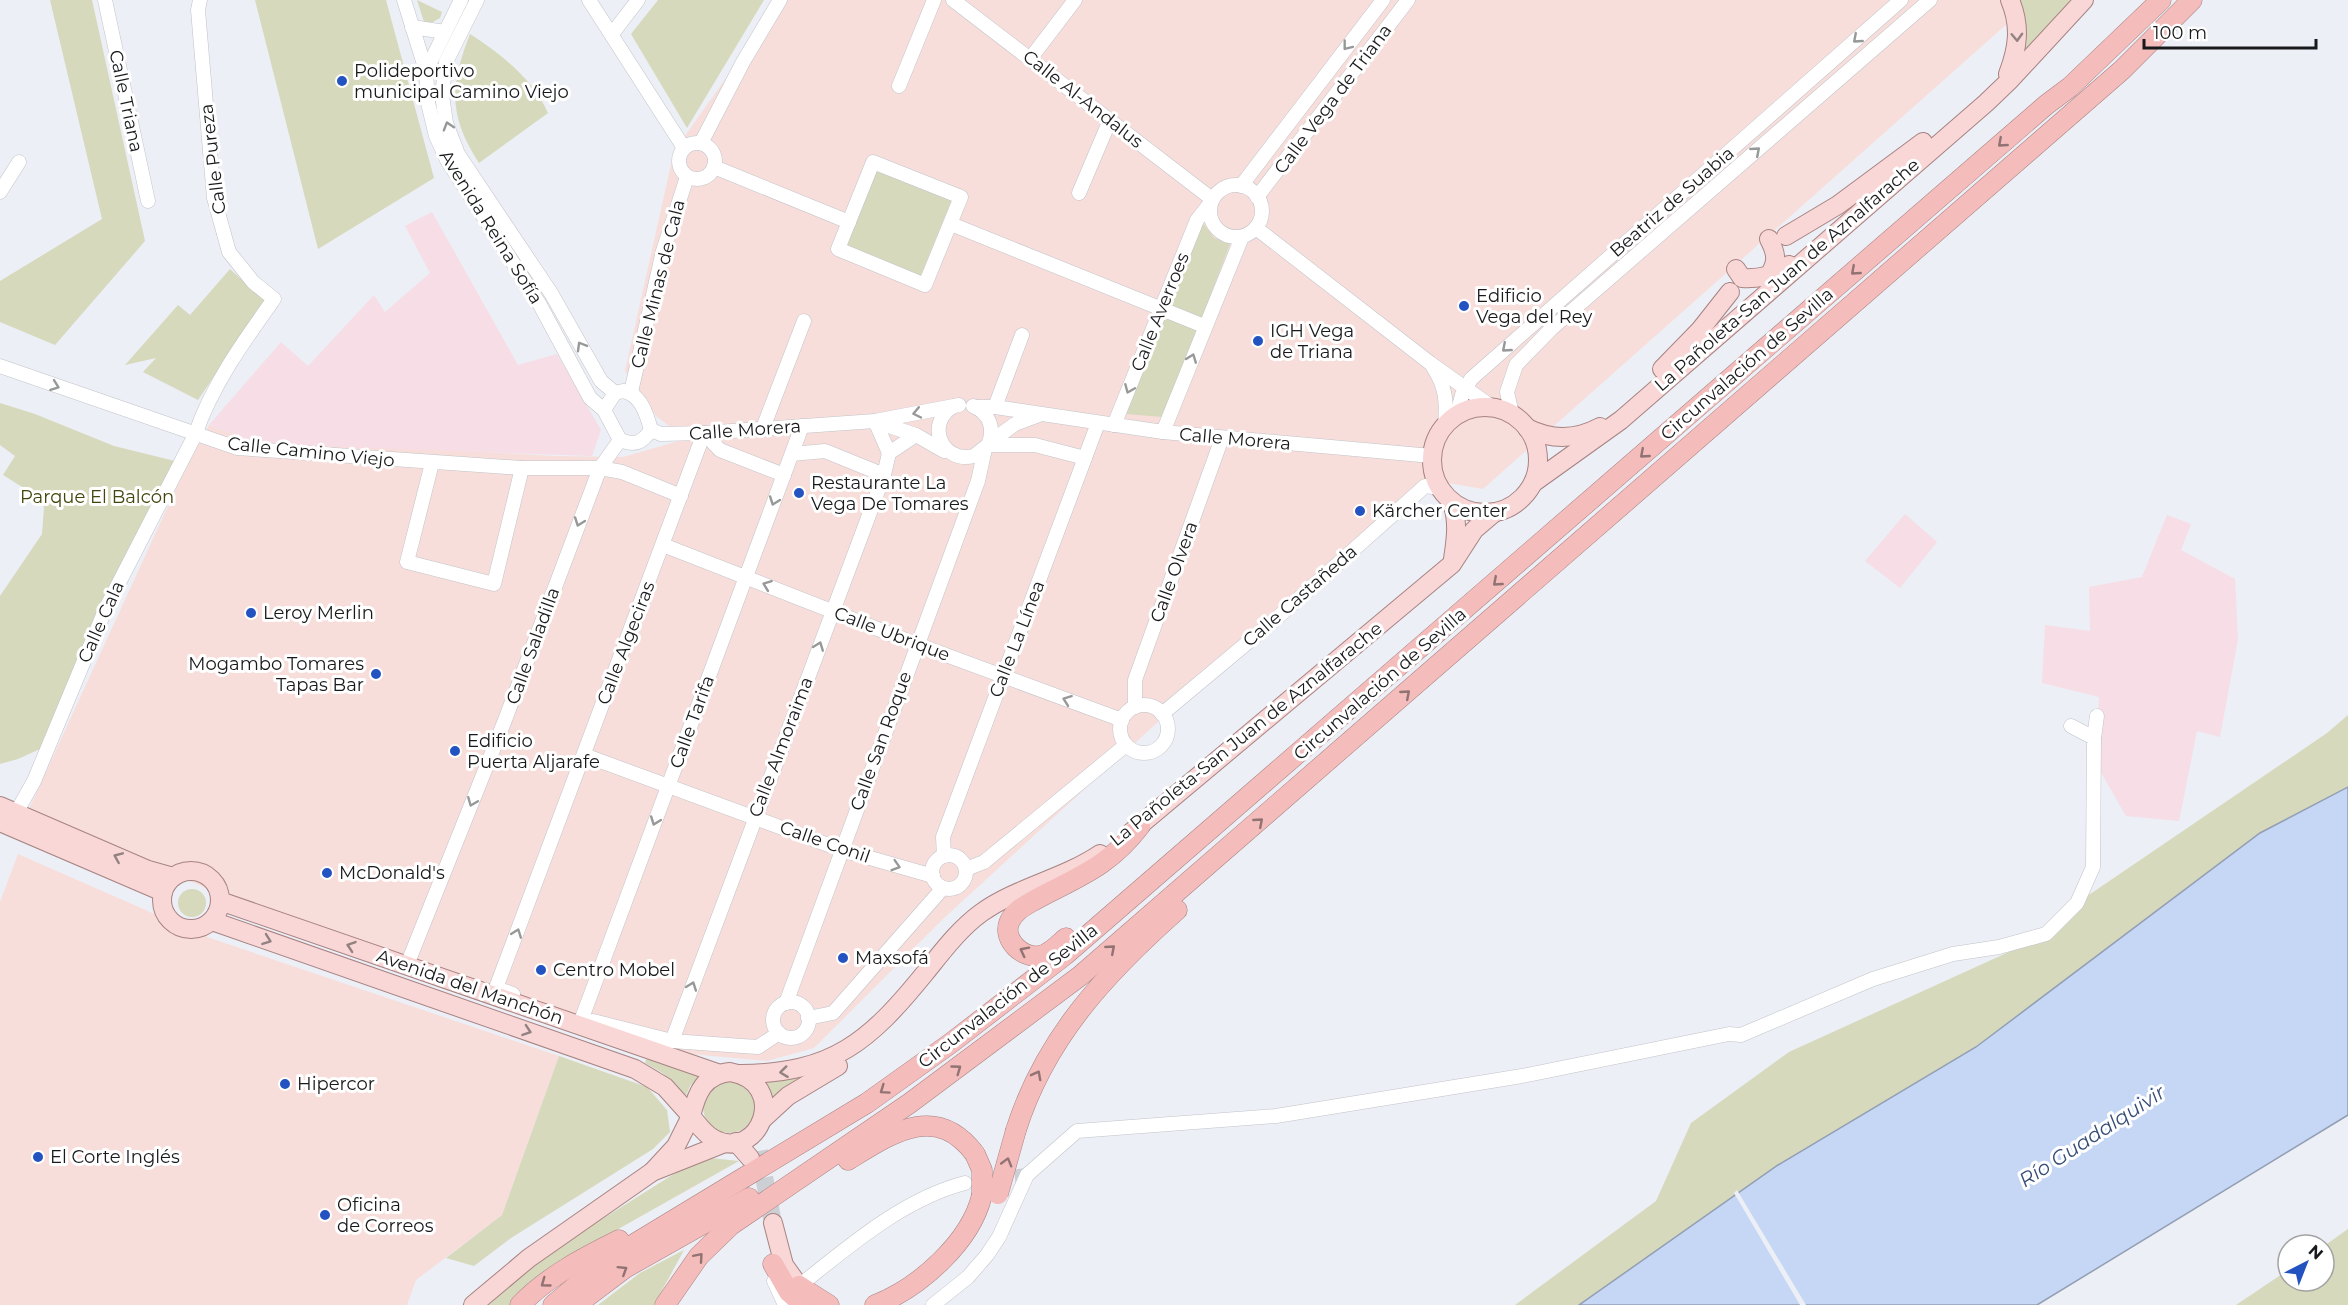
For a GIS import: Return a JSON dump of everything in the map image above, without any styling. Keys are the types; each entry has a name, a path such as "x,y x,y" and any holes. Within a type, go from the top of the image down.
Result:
{"highway":[{"path":"2046,105 2071,74 2146,0"},
{"name":"Circunvalación de Sevilla","path":"552,1305 606,1261 867,1102 951,1043 1065,955 2046,105 2070,87 2161,0"},
{"name":"Circunvalación de Sevilla","path":"665,1305 699,1256 747,1212 910,1103 1048,1002 1230,848 2122,70 2192,0"},
{"path":"2122,70 2202,0"},
{"path":"1140,826 1124,847 1107,862 1021,908 1009,922 1009,938 1013,944 1029,955 1039,956 1047,953 1137,879 1192,846"},
{"path":"875,1305 911,1284 956,1247 990,1194 1037,1075 1083,1004 1127,955 1205,885 1230,848"},
{"path":"800,1177 836,1168 884,1137 919,1126 944,1127 957,1134 975,1154 990,1194 987,1222 969,1249 945,1273 902,1305"},
{"path":"576,1305 608,1280 648,1255 793,1172 825,1160"},
{"path":"520,1305 537,1288 581,1259 683,1207 709,1200"},
{"path":"773,1264 789,1292 829,1305"}],"main road":[{"path":"2008,74 2018,47 2017,15 2010,0"},
{"name":"La Pañoleta-San Juan de Aznalfarache","path":"1533,483 1621,420 1986,103 2084,0"},
{"name":"La Pañoleta-San Juan de Aznalfarache","path":"1527,428 1543,436 1575,437 1614,418 1769,274 1978,102 2008,74 2032,57"},
{"path":"1725,328 1777,262 1775,250 1778,238 1838,206 1978,102"},
{"path":"1736,269 1742,278 1756,279 1782,270 1840,222 1860,211"},
{"path":"1637,398 1701,330 1730,292"},
{"path":"1445,494 1467,510 1494,513 1513,506 1533,483 1538,455 1527,428 1512,414 1492,407 1474,408 1451,420 1436,440 1432,456 1433,472 1445,494 1455,512 1457,532 1452,564"},
{"name":"La Pañoleta-San Juan de Aznalfarache","path":"741,1074 798,1070 841,1053 877,1028 961,930 981,913 1009,896 1030,889 1089,861 1140,826 1452,564 1474,530 1494,513"},
{"path":"5,814 168,885"},
{"path":"186,872 203,874 216,885 220,901 212,921 195,929 180,928 167,918 163,910 168,885 186,872"},
{"name":"La Pañoleta-San Juan de Aznalfarache","path":"761,1123 788,1096 865,1049 882,1035 977,930 1030,889"},
{"name":"Avenida del Manchón","path":"220,901 674,1049 720,1074"},
{"name":"Avenida del Manchón","path":"212,921 635,1069 665,1087 691,1116"},
{"path":"473,1305 529,1258 652,1172 676,1146 691,1116 701,1087 720,1074 741,1074 758,1087 763,1097 761,1123 754,1154 730,1142 706,1134 691,1116"},
{"path":"652,1172 730,1142 745,1140 761,1123"},
{"path":"773,1264 768,1226 784,1265 802,1296"}],"street":[{"name":"Calle Triana","path":"105,0 148,201"},
{"name":"Calle Pureza","path":"200,0 198,10 214,198 229,252 253,282 274,299"},
{"path":"404,0 426,71 436,78 442,95"},
{"name":"Avenida Reina Sofía","path":"461,0 451,34 442,95 446,123 458,154 551,293 601,381 615,393"},
{"name":"Avenida Reina Sofía","path":"477,0 426,71 428,103 436,136 447,160 540,305 590,398 604,410"},
{"path":"589,0 684,148"},
{"path":"612,34 638,0"},
{"path":"701,143 714,155 714,167 703,178 687,177 679,166 678,160 684,148 701,143 743,63 780,0"},
{"path":"899,86 933,0"},
{"name":"Calle Al-Andalus","path":"953,0 1212,200"},
{"path":"1030,59 1075,0"},
{"name":"Calle Vega de Triana","path":"1241,186 1383,0"},
{"name":"Calle Vega de Triana","path":"1257,197 1408,0"},
{"name":"Beatriz de Suabia","path":"1451,420 1472,379 1901,0"},
{"name":"Beatriz de Suabia","path":"1512,414 1507,392 1516,365 1551,329 1930,0"},
{"path":"412,27 451,34"},
{"path":"1079,193 1110,120"},
{"path":"0,192 19,162"},
{"path":"873,162 961,197 925,285 838,249 849,222 873,162"},
{"path":"714,167 849,222"},
{"name":"Calle Minas de Cala","path":"631,392 663,251 687,177"},
{"path":"1163,432 1204,326 1242,237 1256,228 1262,213 1257,197 1241,186 1224,188 1212,200 1209,212 1214,226 1227,236 1242,237"},
{"name":"Calle Averroes","path":"1114,425 1197,220 1212,200"},
{"path":"951,224 1204,326"},
{"path":"1256,228 1430,363 1467,387 1492,407"},
{"name":"Calle Cala","path":"5,814 34,781 106,608 195,435 201,416 239,349 274,299"},
{"path":"763,428 804,321"},
{"path":"995,407 1022,334"},
{"path":"1430,363 1441,380 1451,420"},
{"name":"Calle Camino Viejo","path":"0,366 237,448 522,468 600,468 622,472 681,496"},
{"path":"631,392 639,401 651,430 641,442 632,445 620,440 604,410 615,393 631,392"},
{"path":"978,481 939,438 939,424 946,412 959,405 976,407 990,422 987,446"},
{"name":"Calle Morera","path":"651,430 661,434 704,434 875,421 959,405"},
{"name":"Calle Morera","path":"976,407 995,407 1163,432 1432,456"},
{"path":"954,456 974,456 1015,424 1039,415"},
{"path":"875,421 889,453 916,435"},
{"name":"Calle Morera","path":"875,421 916,435 954,456"},
{"name":"Calle La Línea","path":"944,856 943,837 1098,423"},
{"name":"Calle Tarifa","path":"582,1018 802,426"},
{"path":"704,434 720,450 784,475"},
{"name":"Calle Algeciras","path":"582,1018 496,988 704,434"},
{"name":"Calle Olvera","path":"1135,707 1135,680 1222,438"},
{"path":"600,468 620,440"},
{"path":"987,446 1035,445 1085,458"},
{"name":"Calle San Roque","path":"786,1003 916,644 978,481 987,446"},
{"path":"792,454 825,452 884,475"},
{"name":"Calle Almoraima","path":"674,1049 754,817 884,475 889,453"},
{"path":"432,463 407,561 494,584 522,468"},
{"name":"Calle Saladilla","path":"408,961 505,720 600,468"},
{"name":"Calle Castañeda","path":"1162,714 1276,618 1425,486 1445,494"},
{"name":"Calle Ubrique","path":"663,545 916,644 1122,720"},
{"path":"1149,706 1162,714 1167,727 1164,742 1159,747 1145,753 1126,745 1120,733 1122,720 1135,707 1149,706"},
{"path":"933,1305 968,1277 987,1255 999,1237 1027,1175 1077,1131 1276,1116 1522,1076 1729,1034 1741,1035 1873,979 1953,954 1999,947 2046,934 2077,903 2093,867 2094,738 2097,716"},
{"path":"2071,726 2094,738"},
{"path":"966,869 984,862 1126,745"},
{"name":"Calle Conil","path":"584,755 843,850 933,876"},
{"path":"944,856 956,857 966,869 961,885 951,889 943,888 936,883 933,876 936,863 944,856"},
{"path":"808,1018 833,1013 943,888"},
{"path":"786,1003 798,1004 808,1018 806,1029 797,1036 786,1037 774,1026 774,1014 786,1003"},
{"path":"582,1018 674,1049 758,1047 779,1033"},
{"path":"802,1296 908,1208 949,1187 965,1183"},
{"path":"773,1264 775,1283 785,1305"}],"shaded area":[{"path":"782,0 1999,0 2017,15 1483,489 1423,479 943,919 814,1048 767,1061 680,1053 245,905 28,811 180,480 209,425 244,438 555,456 623,457 686,439 656,416 625,371 674,151"},
{"path":"432,212 518,365 557,354 601,430 592,456 292,445 244,438 209,425 281,342 308,366 374,295 385,312 430,273 405,226"},
{"path":"1905,514 1937,542 1900,588 1865,561"},
{"path":"2167,515 2191,524 2181,550 2235,579 2238,639 2220,737 2197,731 2179,821 2126,816 2095,762 2099,697 2042,683 2045,625 2090,631 2089,587 2142,577"},
{"path":"18,854 207,937 559,1056 502,1215 416,1280 407,1305 0,1305 0,902"}],"green space":[{"path":"50,0 92,0 145,241 55,345 0,322 0,281 102,219"},
{"name":"Polideportivo municipal Camino Viejo","path":"255,0 386,0 434,178 318,249"},
{"path":"417,0 442,12 440,18 431,23 424,22"},
{"path":"658,0 764,0 687,128 631,34"},
{"path":"2017,0 2071,0 2023,54"},
{"path":"470,34 493,50 525,78 548,113 479,163 462,130 455,100 459,69"},
{"path":"877,169 952,199 920,277 846,246"},
{"path":"1202,222 1214,238 1230,244 1201,320 1170,307"},
{"path":"230,269 265,301 198,400 143,372 156,358 125,365 178,305 190,315"},
{"path":"1165,316 1197,329 1162,417 1126,414"},
{"name":"Parque El Balcón","path":"0,403 35,414 114,446 175,461 40,749 0,764 0,596 42,534 44,507 27,490 3,475 15,456 0,445"},
{"path":"2348,715 2348,787 2260,833 1976,1047 1778,1165 1579,1305 1515,1305 1656,1201 1691,1123 1789,1052 2046,935 2077,903 2327,733"},
{"path":"192,889 202,893 206,903 202,913 192,917 182,913 178,903 182,893"},
{"path":"559,1056 647,1087 667,1110 670,1132 653,1149 511,1238 474,1266 446,1258 502,1215"},
{"path":"647,1057 701,1075 690,1086 684,1100 664,1074 645,1063"},
{"path":"801,1077 772,1098 765,1082"},
{"path":"729,1081 739,1083 747,1089 753,1097 755,1107 753,1117 747,1125 739,1131 729,1133 719,1131 711,1125 705,1117 703,1107 705,1097 711,1089 719,1083"},
{"path":"701,1157 739,1161 565,1259 523,1289 510,1305 489,1305 529,1265"},
{"path":"2348,1229 2348,1305 2236,1305 2276,1278 2276,1293 2336,1293 2336,1238"},
{"path":"684,1250 654,1305 598,1305 640,1273"}],"water":[{"name":"Río Guadalquivir","path":"2348,787 2348,1115 2037,1305 1579,1305 1778,1165 1976,1047 2260,833"}],"pier":[{"path":"1737,1190 1806,1305 1800,1305 1734,1193"}],"tunnel":[{"path":"759,1151 773,1223"},
{"path":"973,1181 1027,1175"}],"place":[{"name":"Polideportivo municipal Camino Viejo","path":"342,81"},
{"name":"Edificio Vega del Rey","path":"1464,306"},
{"name":"IGH Vega de Triana","path":"1258,341"},
{"name":"Restaurante La Vega De Tomares","path":"799,493"},
{"name":"Kärcher Center","path":"1360,511"},
{"name":"Leroy Merlin","path":"251,613"},
{"name":"Mogambo Tomares Tapas Bar","path":"376,674"},
{"name":"Edificio Puerta Aljarafe","path":"455,751"},
{"name":"McDonald's","path":"327,873"},
{"name":"Maxsofá","path":"843,958"},
{"name":"Centro Mobel","path":"541,970"},
{"name":"Hipercor","path":"285,1084"},
{"name":"El Corte Inglés","path":"38,1157"},
{"name":"Oficina de Correos","path":"325,1215"}]}
